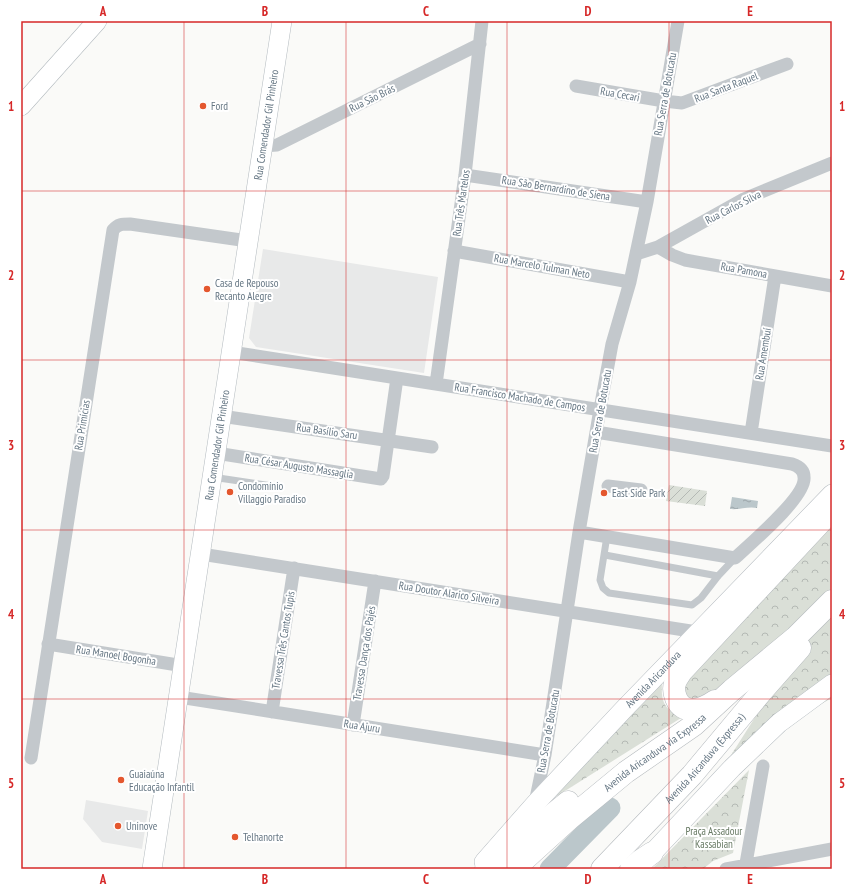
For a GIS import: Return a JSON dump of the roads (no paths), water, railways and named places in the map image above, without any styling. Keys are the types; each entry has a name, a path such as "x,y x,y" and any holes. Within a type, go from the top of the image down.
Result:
{"highway":[{"path":"732,690 709,706 691,711 683,709 677,702 673,691 675,682 681,672 832,510"},
{"path":"800,641 832,600"},
{"path":"800,641 832,616"},
{"name":"Avenida Aricanduva via Expressa","path":"514,869 569,819 626,772 694,724 732,690 800,641"},
{"name":"Avenida Aricanduva (Expressa)","path":"602,869 692,775 763,690 800,641"},
{"path":"486,869 586,789 615,769 661,746"},
{"path":"631,869 652,853"}],"main road":[{"path":"21,106 97,21"},
{"name":"Rua Comendador Gil Pinheiro","path":"152,869 282,21"},
{"name":"Avenida Aricanduva","path":"478,869 535,804 697,632 832,494"},
{"path":"638,869 732,768 779,723 832,684"}],"street":[{"name":"Rua Três Martelos","path":"436,384 465,175 482,21"},
{"name":"Rua Serra de Botucatu","path":"535,804 587,482 612,344 630,282 647,202 678,21"},
{"name":"Rua São Brás","path":"263,146 277,145 480,44"},
{"name":"Rua Santa Raquel","path":"664,101 682,103 689,101 787,64"},
{"name":"Rua Cecari","path":"576,86 664,101"},
{"name":"Rua Carlos Silva","path":"636,254 658,247 744,199 832,163"},
{"name":"Rua São Bernardino de Siena","path":"465,175 647,202"},
{"name":"Rua Primícias","path":"31,758 113,230 117,226 130,224 248,241"},
{"name":"Rua Pamona","path":"658,247 685,260 832,286"},
{"name":"Rua Marcelo Tulman Neto","path":"454,251 630,282"},
{"name":"Rua Amembuí","path":"751,433 775,276"},
{"name":"Rua Francisco Machado de Campos","path":"231,352 832,446"},
{"path":"388,440 397,378"},
{"name":"Rua Basílio Saru","path":"221,416 432,447"},
{"path":"579,532 735,558 787,508 804,484 804,476 800,468 792,464 596,432"},
{"name":"Rua César Augusto Massaglia","path":"216,453 382,479 388,440"},
{"path":"587,482 641,490"},
{"name":"Rua Doutor Alarico Silveira","path":"201,554 697,632"},
{"name":"Travessa Três Cantos Tupis","path":"272,712 294,568"},
{"name":"Travessa Dança dos Pajés","path":"353,725 375,581"},
{"name":"Rua Manoel Bogonha","path":"48,644 184,666"},
{"name":"Rua Ajuru","path":"179,697 544,755"},
{"path":"745,867 763,766"},
{"path":"726,869 745,867 832,848"}],"lane":[{"path":"212,477 279,487"},
{"path":"607,536 600,580 603,588 609,593 692,605 701,598 718,576 735,558"},
{"path":"605,555 718,576"}],"water":[{"path":"732,497 758,501 757,508 750,507 730,509"}],"waterway":[{"path":"550,869 610,808"}],"place":[{"name":"Ford","path":"203,106"},
{"name":"Casa de Repouso Recanto Alegre","path":"207,289"},
{"name":"Condomínio Villaggio Paradiso","path":"230,492"},
{"name":"East Side Park","path":"604,493"},
{"name":"Guaiaúna Educação Infantil","path":"121,780"},
{"name":"Uninove","path":"118,826"},
{"name":"Telhanorte","path":"235,837"}],"park label":[{"name":"Praça Assadour Kassabian","path":"714,837"}]}
